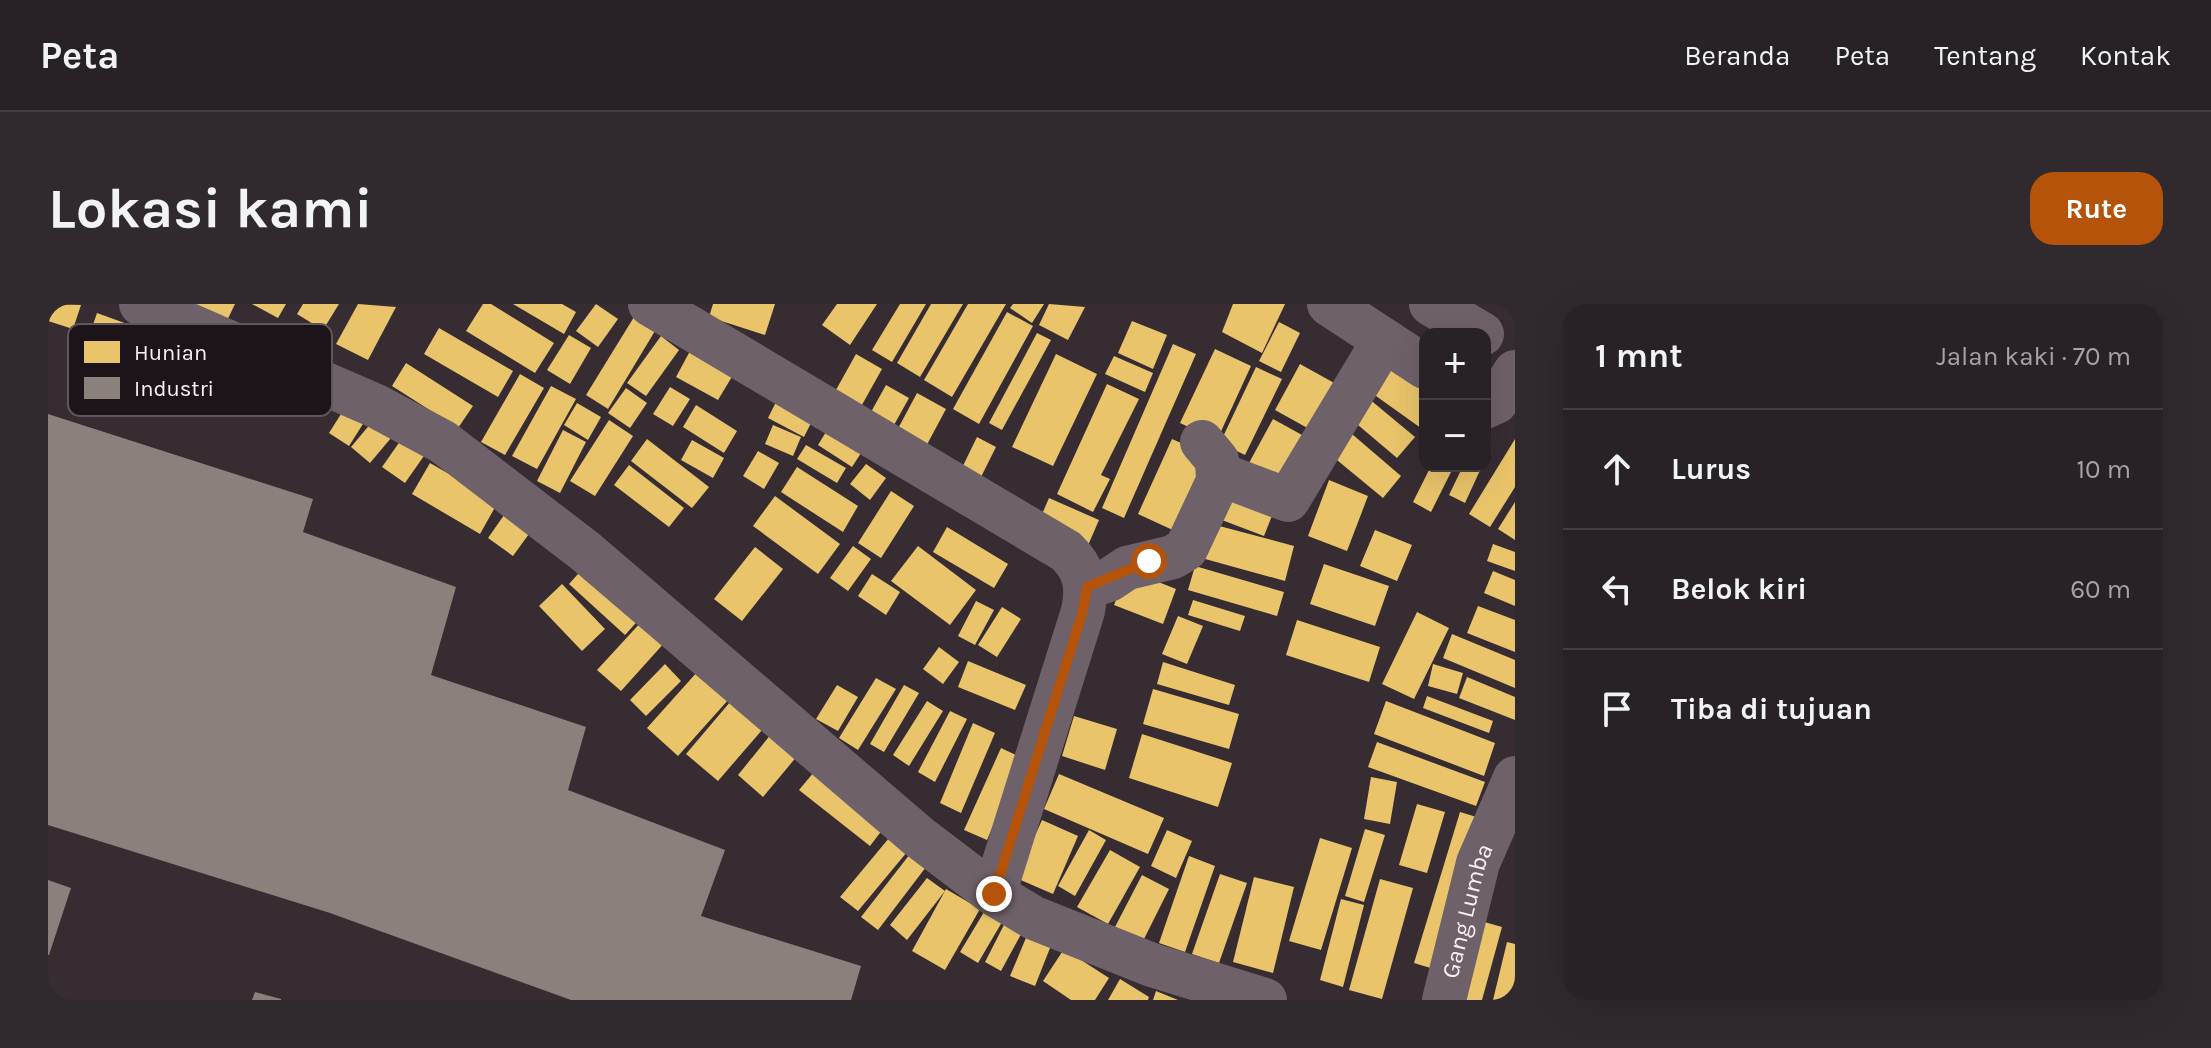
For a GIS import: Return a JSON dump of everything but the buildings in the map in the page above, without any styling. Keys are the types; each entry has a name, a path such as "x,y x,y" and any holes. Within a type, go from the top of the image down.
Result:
{"street":[{"path":"141,304 187,324"},
{"path":"650,304 1066,551 1080,564 1087,587 1083,611 994,894"},
{"path":"1329,304 1419,363"},
{"path":"1464,320 1515,353"},
{"path":"1087,587 1109,580 1127,568 1173,557 1186,549 1215,494 1210,458 1280,500 1288,500 1384,340"},
{"path":"332,387 376,406 443,442 585,551 919,837 994,894 1034,918 1152,965 1265,1000"},
{"name":"Gang Lumba","path":"1444,1000 1478,863 1515,778"}],"route":[{"path":"994,894 1083,611 1087,587 1149,561"}]}
